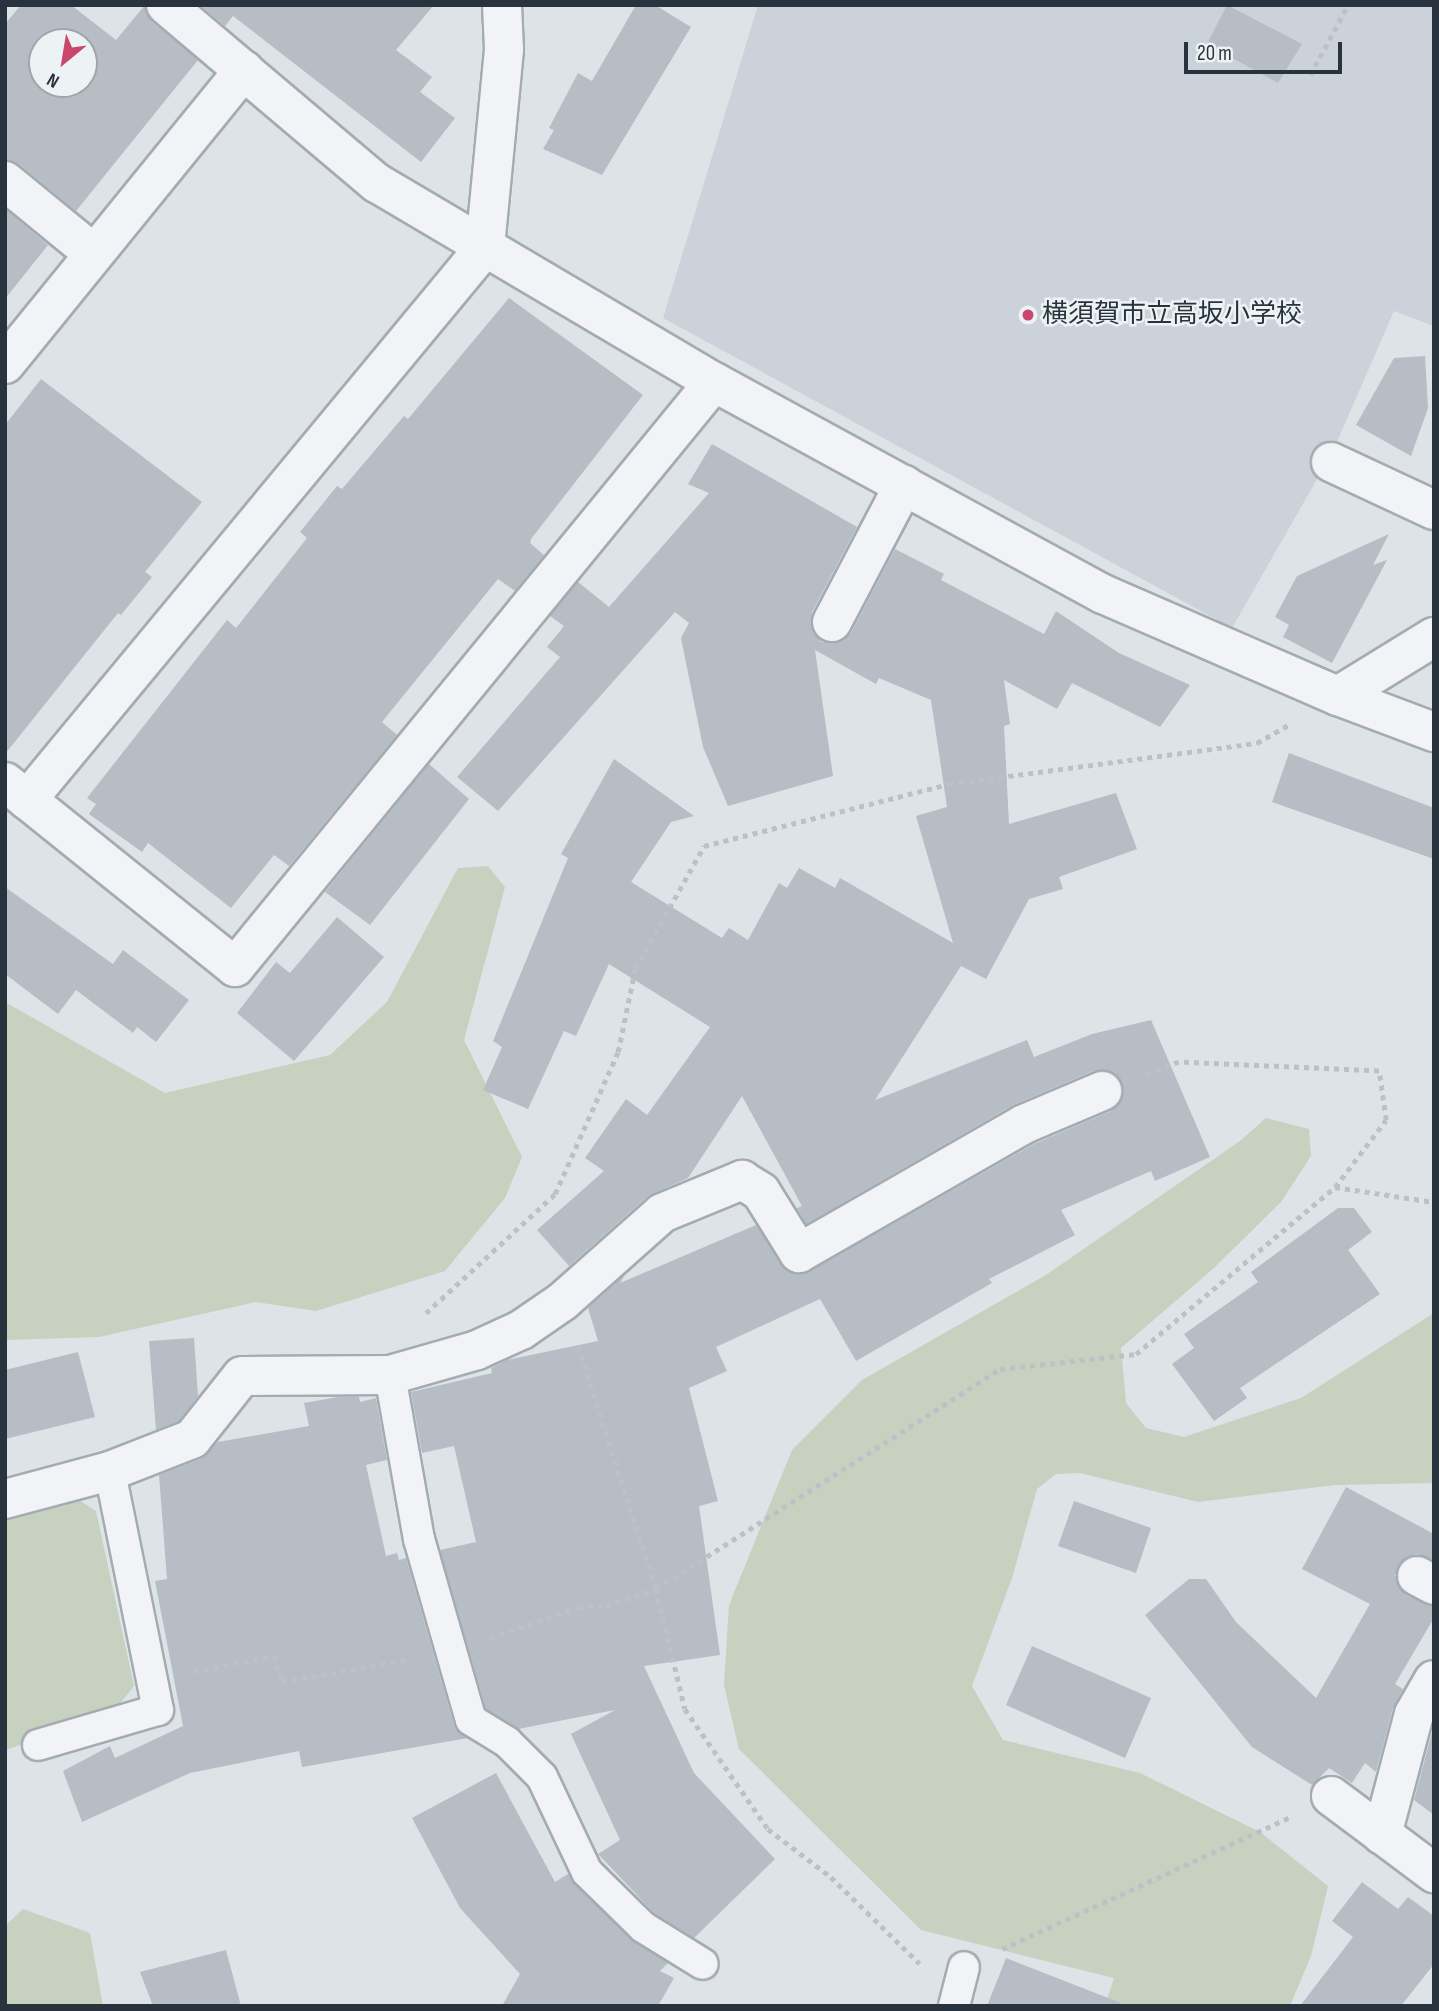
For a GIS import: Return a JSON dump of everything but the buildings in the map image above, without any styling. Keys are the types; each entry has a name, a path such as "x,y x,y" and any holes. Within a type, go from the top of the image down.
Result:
{"street":[{"path":"166,5 377,183 715,382 1103,594 1338,696 1434,732"},
{"path":"502,5 504,49 485,247 16,791 235,967 715,382"},
{"path":"5,364 244,70"},
{"path":"5,181 93,253"},
{"path":"1331,462 1434,510"},
{"path":"832,622 904,485"},
{"path":"1338,696 1434,636"},
{"path":"5,1499 110,1471 192,1439 242,1376 390,1375 477,1350 521,1329 563,1301 662,1213 741,1180 761,1192 799,1253 1024,1124 1101,1091"},
{"path":"1382,1835 1414,1714 1434,1680"},
{"path":"1331,1796 1434,1873"}],"lane":[{"path":"390,1375 419,1539 471,1720 507,1742 542,1777 587,1872 643,1927 702,1964"},
{"path":"38,1745 158,1710 110,1471"},
{"path":"954,2006 964,1967"}],"path":[{"path":"1310,75 1348,5"},
{"path":"413,1318 425,1314 555,1194 618,1052 635,970 704,846 949,785 1256,743 1338,696"},
{"path":"152,1679 274,1656 282,1682 452,1652 578,1607 606,1606 656,1588 1000,1369 1136,1353 1335,1187 1386,1120 1379,1071 1179,1062 1101,1091"},
{"path":"1335,1187 1434,1202"},
{"path":"563,1301 656,1588 685,1709 768,1829 831,1877 916,1964 964,1967 1331,1796"}],"shaded area":[{"name":"横須賀市立高坂小学校","path":"758,5 1434,5 1434,326 1394,311 1332,453 1232,628 663,318"}],"green space":[{"path":"488,866 505,887 464,1040 522,1157 505,1198 445,1271 316,1311 256,1302 99,1337 5,1340 5,1002 165,1093 330,1055 387,1002 458,868"},
{"path":"1266,1118 1309,1129 1311,1156 1281,1202 1214,1268 1121,1348 1126,1403 1146,1428 1184,1437 1301,1398 1434,1313 1434,1483 1335,1485 1198,1502 1080,1473 1056,1474 1037,1489 1012,1578 972,1686 1003,1740 1140,1773 1260,1832 1328,1886 1311,1956 1290,2006 1105,2006 1114,1978 921,1930 739,1749 724,1685 729,1605 792,1450 862,1380 1046,1275 1240,1141"},
{"path":"71,1495 96,1511 134,1686 111,1715 5,1750 5,1513"},
{"path":"23,1909 90,1933 103,2006 5,2006 5,1926"}],"place":[{"name":"横須賀市立高坂小学校","path":"1028,315"}]}
